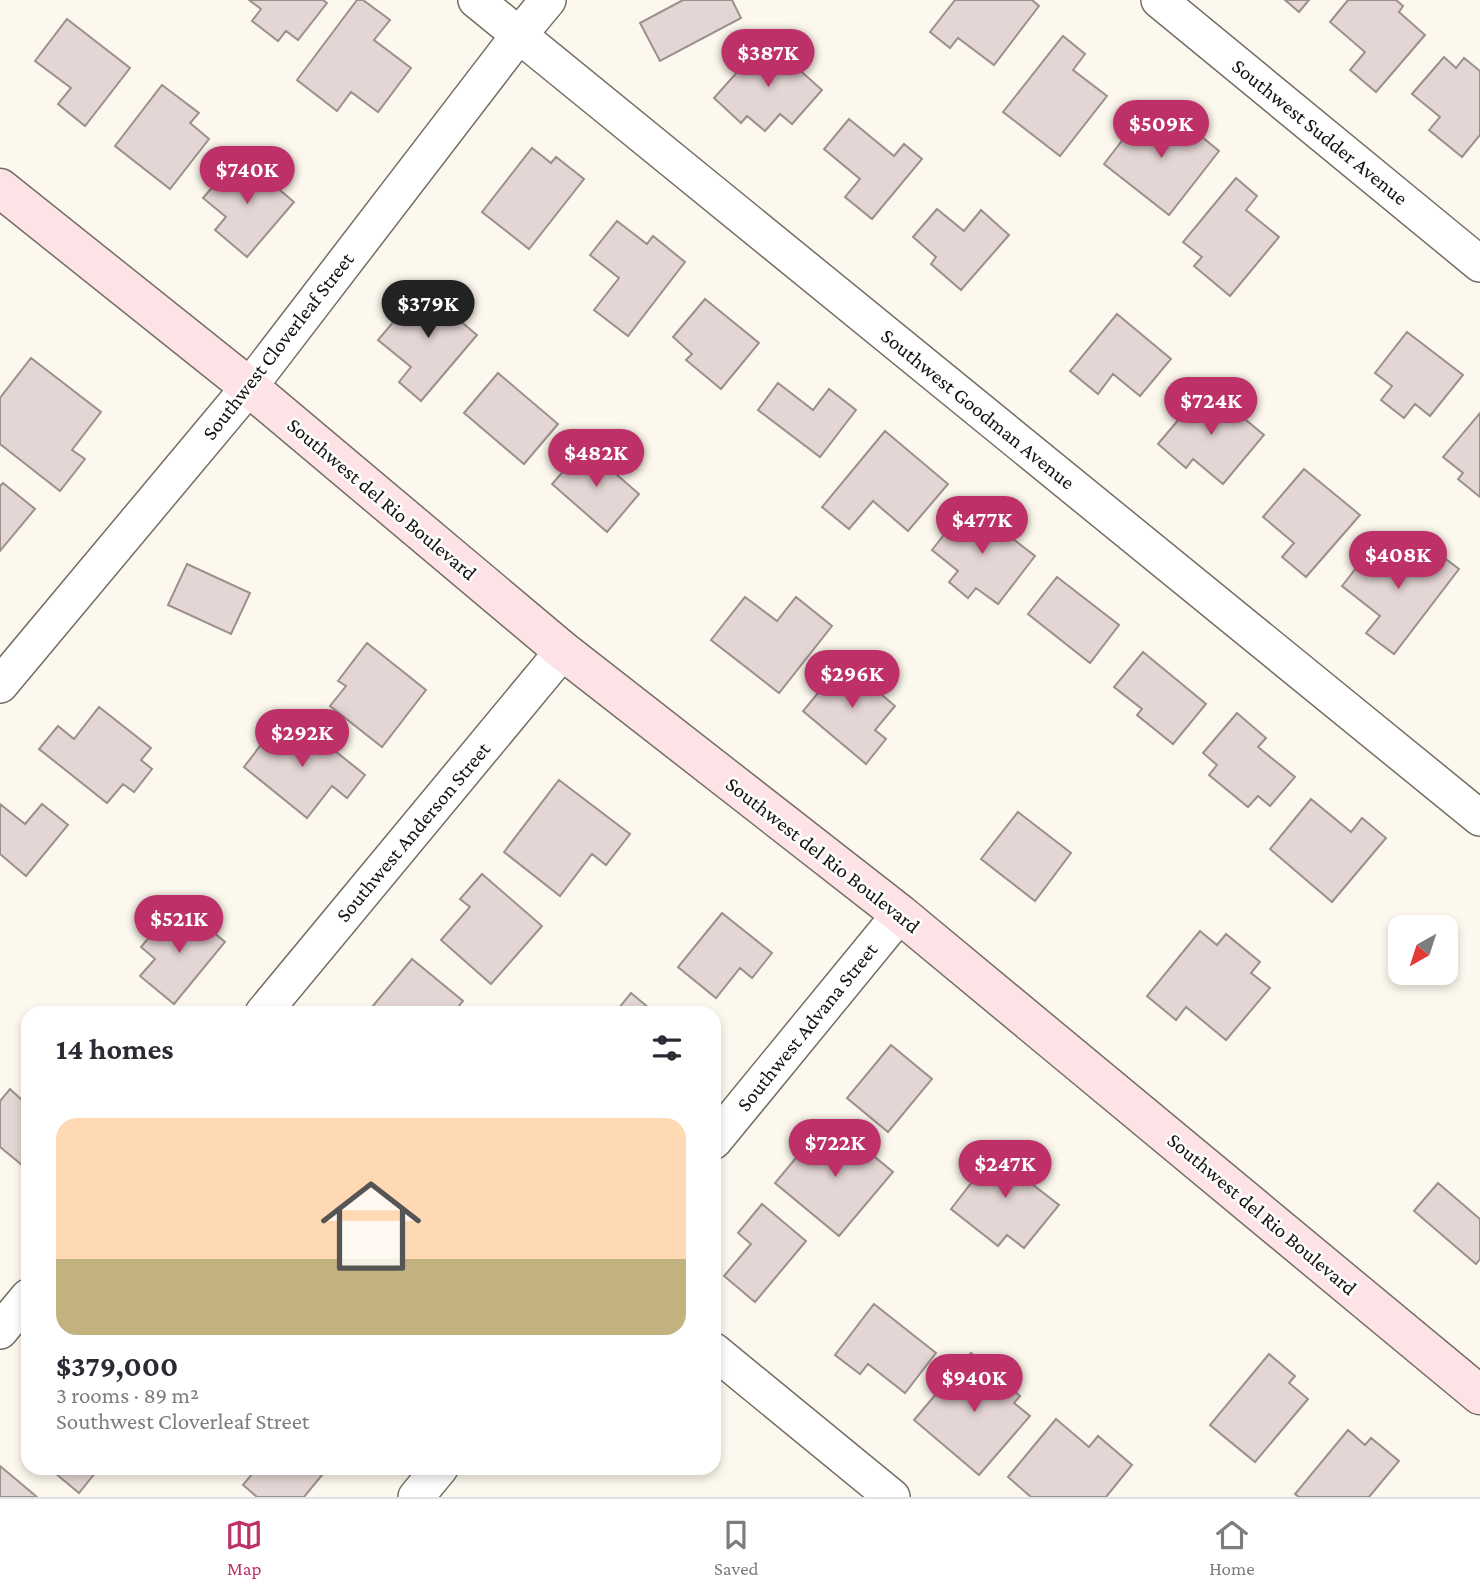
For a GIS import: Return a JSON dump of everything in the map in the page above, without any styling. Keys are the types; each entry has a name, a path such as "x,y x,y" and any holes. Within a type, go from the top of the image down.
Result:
{"street":[{"name":"Southwest Goodman Avenue","path":"477,0 1480,818"},
{"name":"Southwest Cloverleaf Street","path":"0,685 249,387 548,0"},
{"name":"Southwest Sudder Avenue","path":"1159,0 1480,264"},
{"name":"Southwest del Rio Boulevard","path":"0,188 249,387 563,651 900,914 1480,1395"},
{"name":"Southwest Anderson Street","path":"269,1006 563,651"},
{"name":"Southwest Advana Street","path":"721,1132 900,914"},
{"path":"0,1331 21,1306"},
{"path":"721,1357 892,1497"},
{"path":"416,1497 434,1475"}],"building":[{"path":"249,0 323,0 327,3 298,40 286,31 278,41 252,21 261,9"},
{"path":"357,0 363,0 390,20 374,40 411,68 378,112 351,92 337,111 297,80"},
{"path":"683,0 732,0 741,18 660,61 640,23"},
{"path":"955,0 1032,0 1039,6 994,65 958,38 950,48 930,32"},
{"path":"1285,0 1309,0 1299,12"},
{"path":"1348,0 1396,0 1403,6 1399,12 1425,35 1376,92 1350,70 1365,52 1330,22"},
{"path":"67,19 130,68 85,126 58,104 71,88 35,61"},
{"path":"1063,36 1085,54 1073,70 1107,96 1060,156 1003,112"},
{"path":"766,40 822,90 792,124 780,114 765,131 747,116 741,123 714,98"},
{"path":"1444,57 1456,68 1464,58 1480,71 1480,135 1462,157 1429,130 1440,117 1412,94"},
{"path":"162,85 199,113 190,123 209,139 170,189 115,146"},
{"path":"1148,107 1185,136 1191,128 1219,151 1169,215 1104,164"},
{"path":"849,119 894,156 904,144 922,159 872,219 845,197 860,179 824,149"},
{"path":"532,148 551,163 556,157 584,179 529,249 482,212"},
{"path":"240,156 294,202 247,257 215,230 226,217 203,198"},
{"path":"1236,178 1257,196 1246,210 1279,237 1230,296 1194,266 1202,257 1183,242"},
{"path":"937,209 964,231 981,210 1009,235 961,290 931,264 936,257 913,237"},
{"path":"617,221 647,244 653,236 685,262 628,336 594,310 619,278 590,255"},
{"path":"421,289 434,300 443,289 466,309 458,319 477,335 421,401 399,382 411,367 378,340"},
{"path":"705,299 759,343 721,389 686,360 692,354 673,337"},
{"path":"1117,314 1171,359 1140,396 1113,374 1098,394 1070,371"},
{"path":"1407,332 1463,375 1430,416 1415,404 1404,418 1381,400 1392,386 1375,373"},
{"path":"31,358 101,412 72,450 85,459 60,491 0,444 0,398"},
{"path":"498,373 558,424 524,464 464,413"},
{"path":"778,383 813,410 829,389 856,410 820,457 758,410"},
{"path":"1206,387 1264,435 1223,484 1193,459 1186,468 1158,444"},
{"path":"1480,413 1480,497 1458,479 1463,473 1443,457"},
{"path":"885,431 948,484 908,531 873,501 849,529 822,507"},
{"path":"585,447 639,494 607,532 552,484"},
{"path":"1304,469 1360,515 1306,577 1282,557 1294,543 1263,517"},
{"path":"3,483 35,509 0,551 0,486"},
{"path":"968,504 1035,556 998,604 976,588 968,598 949,582 958,571 932,550"},
{"path":"1379,539 1416,568 1431,548 1459,569 1394,654 1366,633 1380,616 1342,586"},
{"path":"187,564 250,593 231,634 168,605"},
{"path":"1057,577 1119,625 1090,663 1028,614"},
{"path":"745,597 777,621 796,597 832,626 779,693 711,640"},
{"path":"367,643 426,690 382,747 330,706 346,686 338,681"},
{"path":"1143,652 1206,704 1173,744 1137,715 1142,709 1114,687"},
{"path":"847,658 878,683 874,688 895,706 875,730 886,739 866,764 803,711"},
{"path":"99,707 151,748 141,760 152,769 134,792 123,784 107,803 39,749 58,726 74,739"},
{"path":"1237,713 1266,738 1258,747 1295,777 1270,806 1258,796 1248,807 1209,775 1217,765 1203,753"},
{"path":"299,722 365,775 347,798 332,786 307,818 244,767 273,729 286,739"},
{"path":"559,780 630,834 606,865 592,854 560,896 504,852"},
{"path":"1311,799 1351,832 1362,818 1386,838 1332,902 1270,849"},
{"path":"0,804 25,824 42,804 68,825 26,876 0,854"},
{"path":"1018,812 1071,853 1035,901 981,859"},
{"path":"482,874 542,926 491,984 441,940 470,907 460,899"},
{"path":"722,913 772,953 752,978 740,968 716,998 678,967"},
{"path":"192,914 225,942 174,1004 140,976 155,959 141,947 166,917 180,928"},
{"path":"1200,931 1217,945 1226,934 1260,962 1251,973 1270,988 1226,1040 1186,1007 1176,1020 1147,996"},
{"path":"412,959 463,1001 459,1006 373,1006"},
{"path":"631,993 647,1006 621,1006"},
{"path":"891,1045 932,1079 888,1132 847,1098"},
{"path":"10,1089 21,1099 21,1164 0,1147 0,1101"},
{"path":"835,1124 893,1172 839,1236 775,1183 805,1147 812,1153"},
{"path":"1004,1141 1029,1160 1019,1174 1059,1205 1024,1248 1007,1235 998,1246 951,1209"},
{"path":"1438,1183 1480,1219 1480,1259 1476,1264 1414,1211"},
{"path":"762,1204 806,1241 755,1302 724,1276 751,1244 738,1233"},
{"path":"874,1304 936,1353 905,1393 868,1364 860,1374 835,1355"},
{"path":"971,1353 1020,1396 1014,1403 1030,1416 979,1475 914,1420"},
{"path":"1269,1354 1295,1376 1289,1383 1308,1399 1255,1462 1210,1425"},
{"path":"1056,1419 1089,1447 1098,1436 1132,1465 1106,1497 1031,1497 1008,1477"},
{"path":"1348,1430 1365,1445 1371,1438 1399,1461 1369,1497 1299,1497 1295,1494"},
{"path":"0,1466 37,1497 0,1497"},
{"path":"57,1475 93,1475 79,1493"},
{"path":"251,1475 322,1475 304,1497 257,1497 243,1485"}]}
